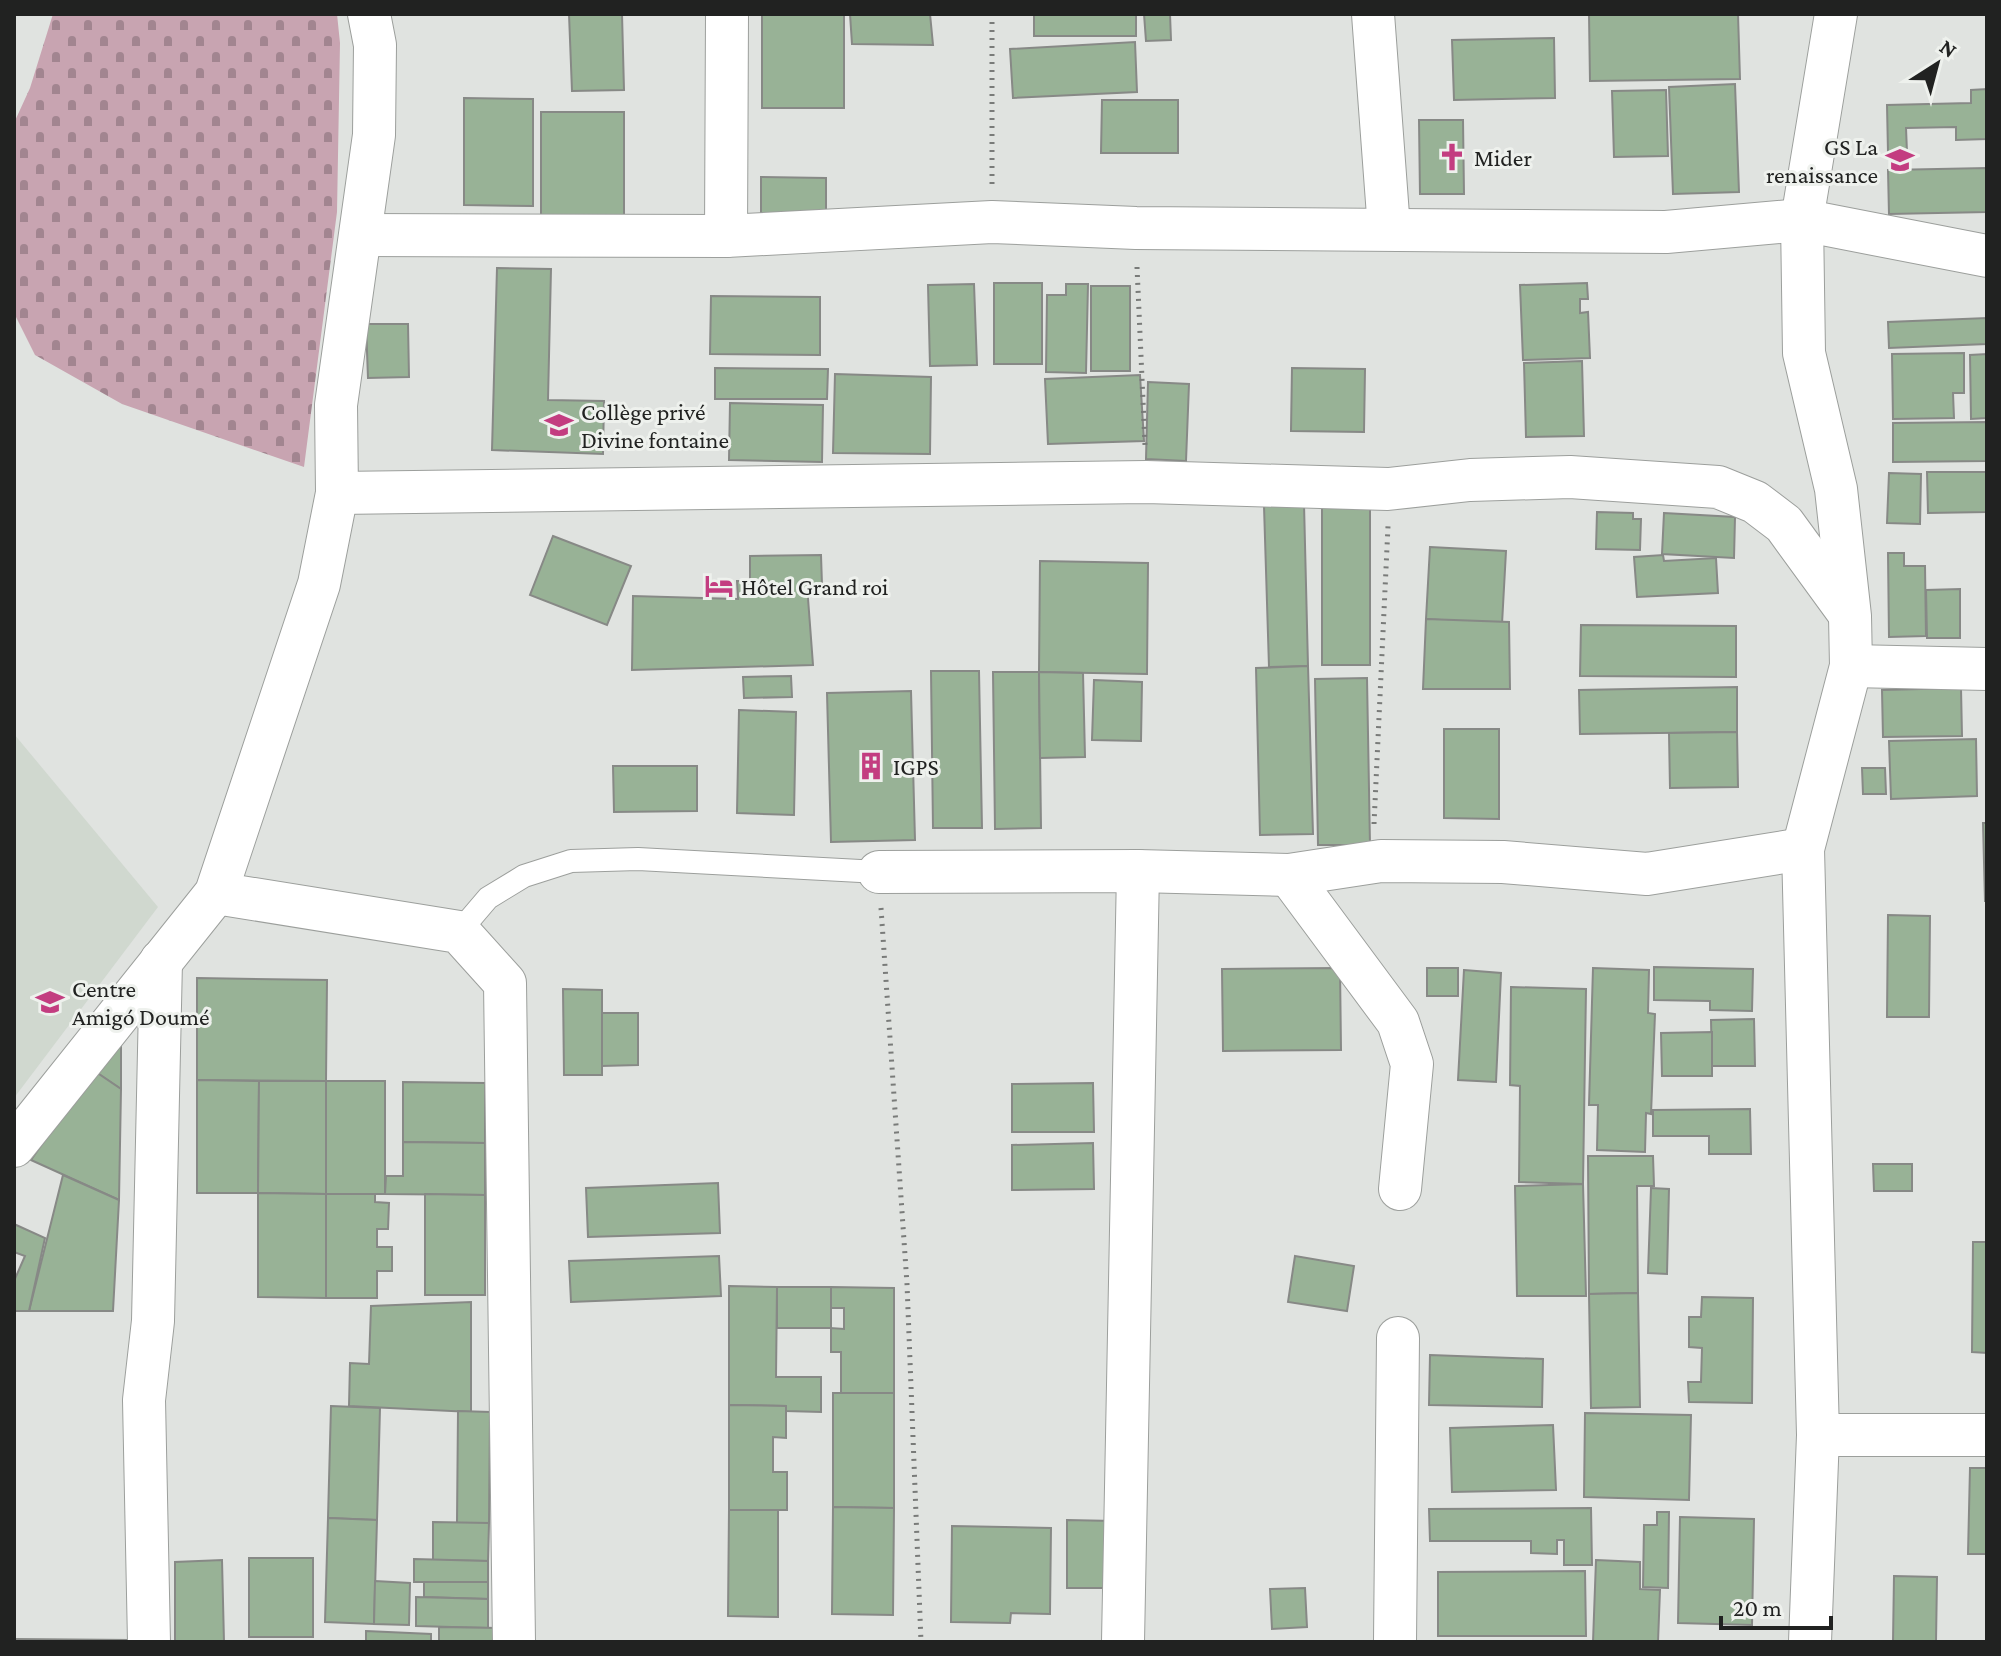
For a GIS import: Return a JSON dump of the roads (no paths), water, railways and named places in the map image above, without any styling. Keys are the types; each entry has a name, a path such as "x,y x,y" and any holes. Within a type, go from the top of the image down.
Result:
{"street":[{"path":"14,1146 216,893 319,584 337,493 336,405 374,135 375,45 369,14"},
{"path":"726,236 727,14"},
{"path":"1373,14 1389,229"},
{"path":"1810,1642 1818,1435 1803,849 1851,666 1850,616 1836,489 1804,353 1802,220 1836,14"},
{"path":"361,235 726,236 992,222 1136,228 1666,232 1802,220 1987,256"},
{"path":"337,493 1146,482 1388,489 1470,480 1570,477 1718,487 1755,502 1784,524 1850,616"},
{"path":"1851,666 1987,669"},
{"path":"879,872 1138,871 1289,875 1381,861 1503,862 1647,874 1803,849"},
{"path":"1123,1642 1138,871"},
{"path":"1289,875 1398,1022 1412,1064 1400,1189"},
{"path":"216,893 459,932 505,983 508,993 514,1642"},
{"path":"149,1642 144,1400 153,1321 161,961"},
{"path":"1395,1642 1398,1338"},
{"path":"1818,1435 1987,1435"}],"lane":[{"path":"459,932 488,898 524,876 571,861 638,859 879,872"}],"place":[{"name":"Mider","path":"1452,157"},
{"name":"GS La renaissance","path":"1900,160"},
{"name":"Collège privé Divine fontaine","path":"559,425"},
{"name":"Hôtel Grand roi","path":"719,586"},
{"name":"IGPS","path":"871,766"},
{"name":"Centre Amigó Doumé","path":"50,1002"}]}
